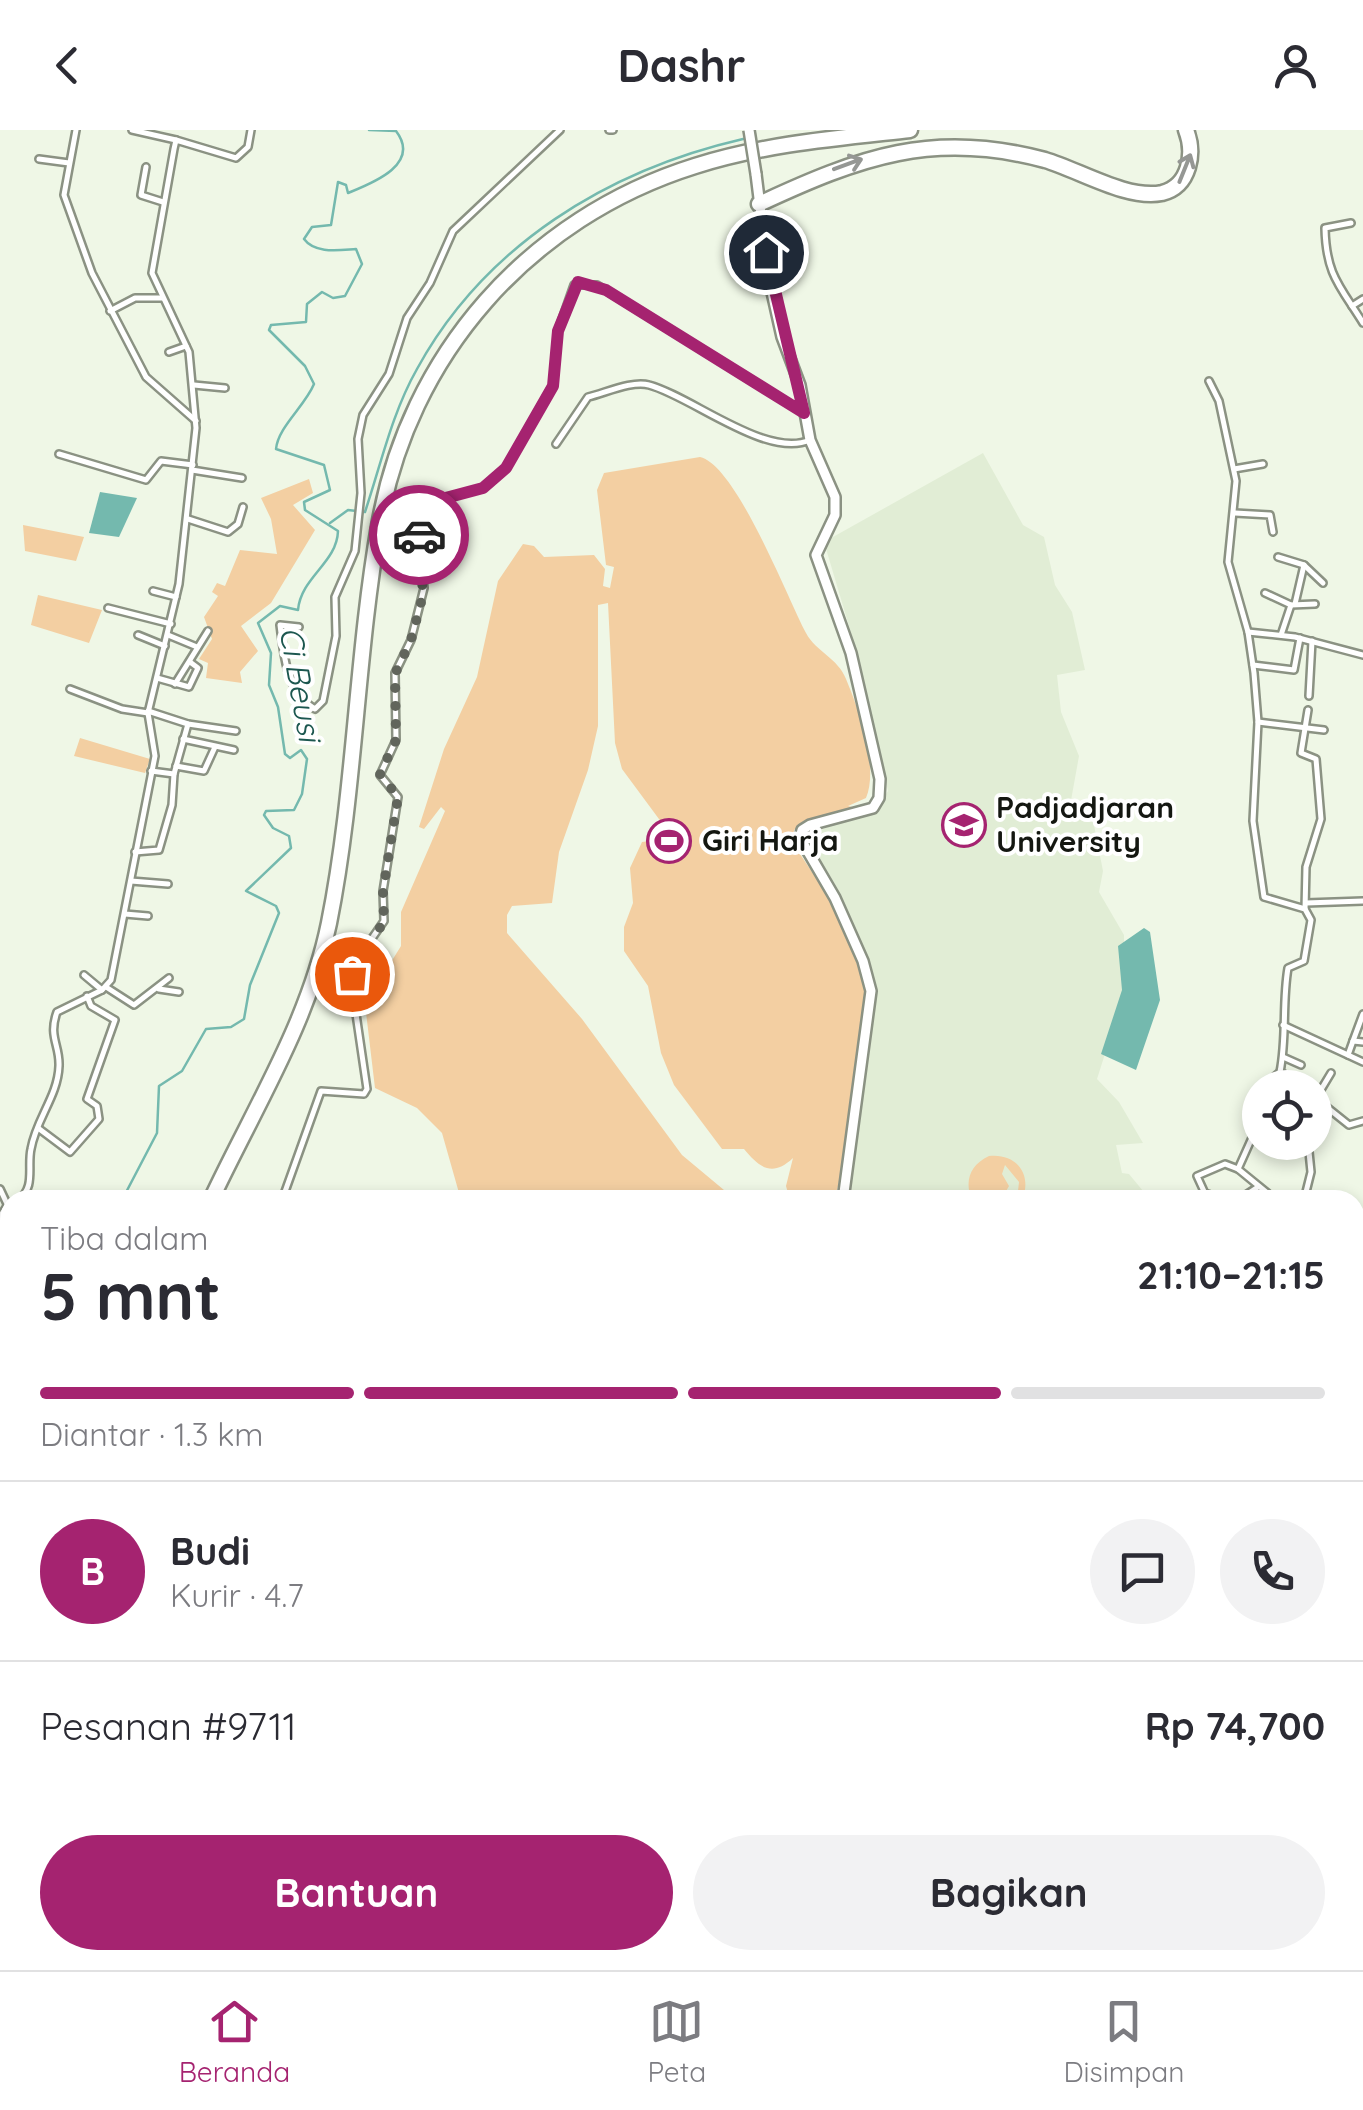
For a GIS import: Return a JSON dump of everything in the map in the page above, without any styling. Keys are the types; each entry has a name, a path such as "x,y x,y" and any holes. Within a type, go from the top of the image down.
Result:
{"highway":[{"path":"212,1190 296,1010 316,951 328,894 371,530 398,426 432,358 464,312 519,254 562,220 623,185 744,144 851,130"},
{"path":"212,1190 302,1013 329,926 379,524 406,429 452,342 525,260 566,227 628,191 695,166 779,145 910,130"},
{"path":"759,204 842,165 927,147 1012,152 1130,190 1159,193 1178,185 1185,175 1191,152 1186,130"}],"main road":[{"path":"748,130 769,278 810,440 836,505 816,555 851,653 880,779 879,798 872,808 810,825 800,838 836,898 864,961 870,990 844,1190"}],"street":[{"path":"76,130 64,190 68,214 110,311 146,377 196,421"},
{"path":"132,130 236,158 248,147 251,130"},
{"path":"298,627 280,625 286,665 294,690 315,708 323,701 336,636 334,597 355,551 361,493 358,439 363,416 388,374 401,331 430,282 447,242 480,202 560,130"},
{"path":"104,989 124,914 155,756 148,712 166,646 188,519 196,421 194,385 186,346 152,273 176,140"},
{"path":"39,158 69,163"},
{"path":"146,167 141,194 163,202"},
{"path":"1351,223 1325,228 1333,282 1363,323"},
{"path":"285,1190 320,1090 364,1094 367,1089 350,980 357,960 384,921 383,891 398,797 380,774 396,740 395,674 411,640 423,595 417,525 438,500 483,488 506,468 553,386 558,331 574,284 590,282 606,290 804,413"},
{"path":"110,311 134,298 162,298"},
{"path":"1352,306 1363,299"},
{"path":"169,352 186,346"},
{"path":"1209,381 1219,401 1234,470 1235,513 1228,567 1248,632 1253,665 1258,722 1253,821 1264,897 1306,906 1363,901"},
{"path":"556,444 588,397 642,384 736,426 790,443 810,440"},
{"path":"194,385 225,388"},
{"path":"59,454 146,480 161,461 242,478"},
{"path":"1234,470 1263,464"},
{"path":"188,519 230,532 238,524 242,507"},
{"path":"1235,513 1270,514 1274,532"},
{"path":"1278,557 1304,565 1323,583"},
{"path":"1280,635 1304,565"},
{"path":"152,591 176,596"},
{"path":"1266,593 1293,605 1314,604"},
{"path":"108,608 170,624"},
{"path":"176,684 208,631"},
{"path":"1248,632 1300,638 1363,655"},
{"path":"138,635 166,646"},
{"path":"168,635 197,647"},
{"path":"1253,665 1294,670 1300,638"},
{"path":"1308,696 1312,641"},
{"path":"157,678 193,689 198,668 190,662"},
{"path":"70,689 122,709 236,731"},
{"path":"1280,1070 1288,968 1302,964 1306,956 1311,920 1306,906 1306,867 1320,819 1316,759 1301,752 1308,710"},
{"path":"1258,722 1324,730"},
{"path":"135,852 159,850 188,724"},
{"path":"183,738 234,750"},
{"path":"151,771 203,772 215,747"},
{"path":"131,880 168,884"},
{"path":"124,914 148,916"},
{"path":"84,975 134,1005 169,978"},
{"path":"26,1190 37,1128 57,1081 54,1018 60,1008 104,989"},
{"path":"159,989 179,992"},
{"path":"37,1128 70,1152 99,1119 97,1106 86,1099 115,1020 91,1006 87,996"},
{"path":"1348,1055 1363,1014"},
{"path":"1283,1024 1363,1062"},
{"path":"1354,1040 1363,1042"},
{"path":"1283,1057 1301,1065"},
{"path":"1332,1109 1349,1125 1363,1121"},
{"path":"1238,1169 1242,1160"},
{"path":"1306,1190 1310,1160"},
{"path":"1204,1190 1196,1176 1225,1164 1238,1169 1261,1190"}],"shaded area":[{"name":"Padjadjaran University","path":"983,453 1023,525 1044,537 1055,585 1072,612 1085,670 1057,675 1061,712 1079,756 1070,806 1092,815 1103,871 1099,892 1124,935 1124,994 1097,1079 1119,1102 1143,1143 1116,1145 1122,1173 1129,1174 1142,1190 847,1190 877,987 839,891 810,843 810,834 876,809 888,791 860,663 824,542"},
{"path":"700,457 714,465 759,534 806,633 842,672 861,722 869,755 869,785 866,798 848,806 861,809 806,820 794,830 796,848 834,905 865,984 853,1116 837,1190 787,1190 793,1158 772,1169 755,1161 744,1149 722,1149 674,1085 661,1053 648,986 624,951 624,927 633,903 630,868 642,842 673,838 622,769 615,743 608,603 598,605 598,726 588,770 559,852 552,903 512,906 507,915 507,933 582,1019 682,1155 724,1190 458,1190 442,1133 417,1108 375,1088 365,1004 401,946 401,912 445,811 441,807 424,829 419,827 444,749 477,677 498,581 523,544 534,546 544,557 594,555 605,569 603,586 610,588 614,567 606,565 597,490 604,473"},
{"path":"309,479 313,493 293,505 315,530 271,603 241,626 258,651 240,672 242,683 206,678 208,663 199,659 212,639 204,617 218,596 212,592 217,583 225,586 240,550 277,554 271,519 261,498"},
{"path":"23,525 84,537 76,561 25,551"},
{"path":"38,595 102,610 89,643 31,625"},
{"path":"80,738 150,759 145,773 74,756"},
{"path":"989,1156 1007,1158 1024,1174 1025,1190 1018,1190 1019,1182 1005,1165 1002,1174 1009,1186 1007,1190 970,1190 970,1174"}],"water":[{"path":"100,492 137,498 119,537 89,533"},
{"path":"1144,928 1150,932 1160,1000 1136,1070 1101,1054 1122,990 1118,946"}],"waterway":[{"name":"Ci Beusi","path":"127,1190 157,1133 159,1086 182,1071 206,1029 231,1027 244,1019 250,985 279,913 276,906 246,891 291,848 289,836 273,828 264,815 266,811 294,810 302,794 307,759 301,750 290,758 285,754 278,707 269,685 271,653 258,623 280,606 298,610 305,588 332,552 338,531 305,510 304,502 330,490 324,465 276,449 314,384 305,366 269,330 271,325 306,322 307,304 322,292 333,298 345,296 362,264 356,249 321,249 304,239 312,227 331,225 338,182 346,185 348,193 380,178 398,163 403,154 396,131 369,130"},
{"path":"330,523 348,510 365,512 394,421 417,369 445,325 514,250 598,193 693,153 743,139"}],"way so far":[{"path":"352,974 384,921 383,891 398,797 380,774 396,740 395,674 411,640 423,595 419,535"}],"place":[{"name":"Padjadjaran University","path":"964,825"},
{"name":"Giri Harja","path":"669,841"}],"route":[{"path":"419,535 417,525 438,500 483,488 506,468 553,386 558,331 578,282 590,282 606,290 684,342 804,413 798,377 782,337 766,252"}]}
